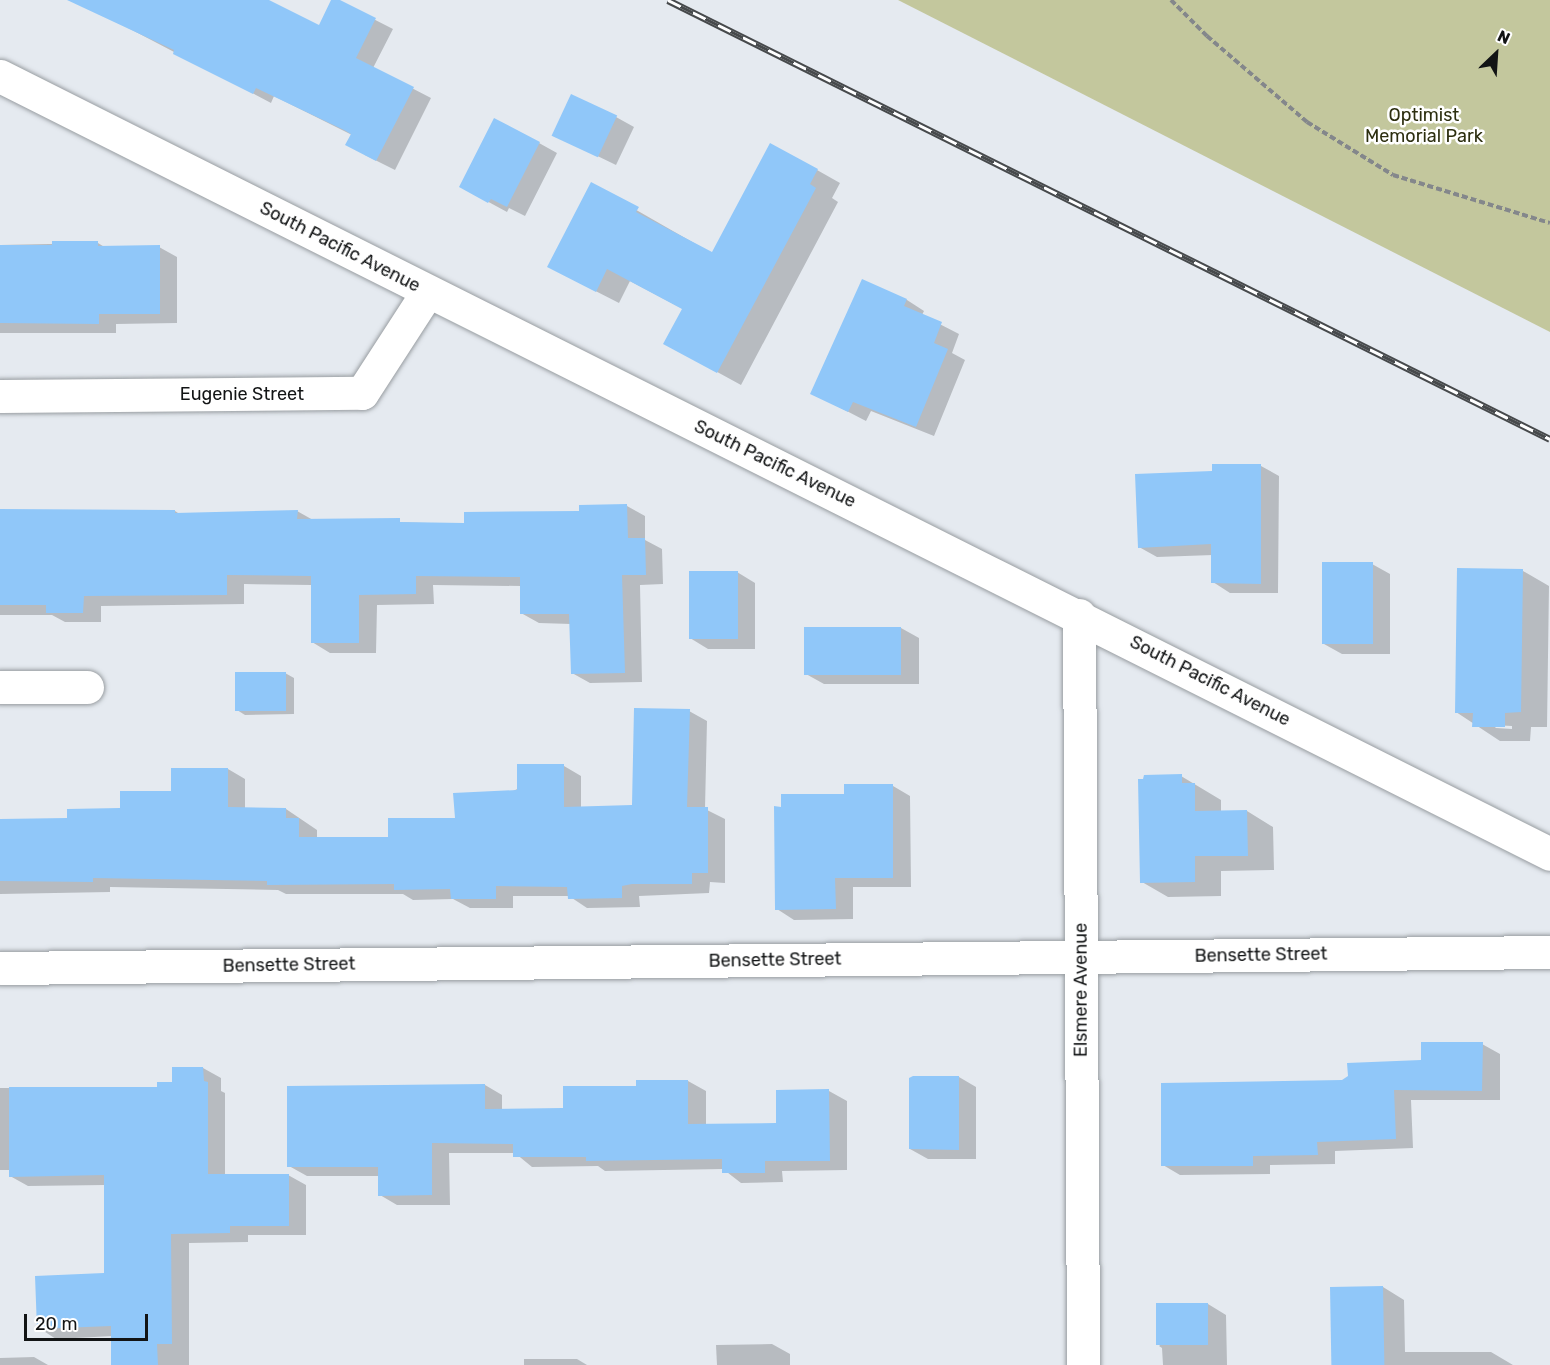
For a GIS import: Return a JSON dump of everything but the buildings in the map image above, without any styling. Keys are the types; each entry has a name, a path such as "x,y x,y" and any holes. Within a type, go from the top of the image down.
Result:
{"street":[{"name":"South Pacific Avenue","path":"0,76 1079,615 1550,854"},
{"name":"Eugenie Street","path":"0,396 362,393 428,291"},
{"name":"Elsmere Avenue","path":"1079,615 1083,1365"},
{"path":"0,687 87,687"},
{"name":"Bensette Street","path":"0,968 1550,952"}],"path":[{"path":"1172,0 1207,36 1307,122 1393,175 1550,223"}],"green space":[{"name":"Optimist Memorial Park","path":"898,0 1550,0 1550,332"}],"railway":[{"path":"668,0 1550,439"}]}
